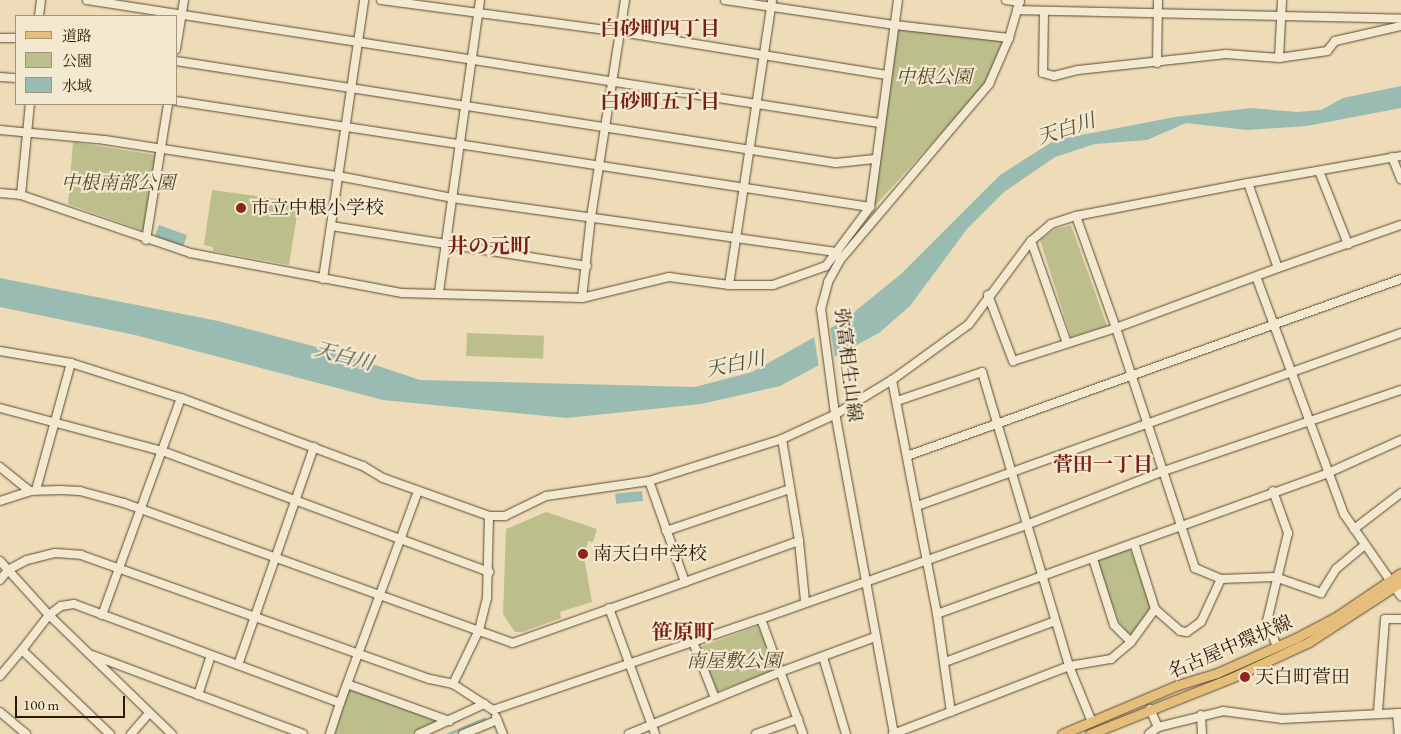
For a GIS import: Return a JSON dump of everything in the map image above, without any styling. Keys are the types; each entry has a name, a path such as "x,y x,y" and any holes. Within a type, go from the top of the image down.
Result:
{"main road":[{"name":"名古屋中環状線","path":"1090,734 1233,677 1309,642 1395,583 1401,573"},
{"name":"名古屋中環状線","path":"1062,734 1277,647 1336,617 1395,583"}],"street":[{"path":"39,15 41,0"},
{"path":"87,0 175,15"},
{"path":"178,36 184,0"},
{"path":"323,279 364,0"},
{"path":"381,0 621,32 887,75"},
{"path":"439,292 480,0"},
{"path":"582,298 591,217 607,126 625,0"},
{"path":"725,0 772,3 895,25 1009,38"},
{"path":"0,192 21,195 190,254 402,293 439,292 582,298 669,277 729,285 760,286 788,281 826,266 870,206 898,0"},
{"path":"1006,0 1044,11 1282,18 1401,19"},
{"path":"1157,63 1158,0"},
{"path":"1278,58 1282,0"},
{"path":"729,285 772,3"},
{"name":"弥富相生山線","path":"894,734 835,410 821,309 828,282 840,260 989,84 1009,38 1019,4"},
{"path":"1044,11 1043,73 1054,76 1078,70 1157,63 1226,54 1278,58 1327,51 1335,42 1401,26"},
{"path":"178,15 472,58 757,105 880,123"},
{"path":"0,38 15,38"},
{"path":"178,61 351,86 836,163 875,159"},
{"path":"0,77 15,78"},
{"path":"178,102 870,206"},
{"path":"21,195 30,105"},
{"path":"146,240 168,105"},
{"path":"0,130 28,131 338,176 452,198 737,236 837,252"},
{"path":"0,351 71,363 181,398 314,447 418,491 489,516 505,516 546,496 649,481 782,440 892,380 969,324 988,295 1032,241 1051,224 1076,216 1401,156"},
{"path":"1392,157 1401,179"},
{"path":"1319,171 1348,244"},
{"path":"1248,184 1278,268"},
{"path":"1076,216 1164,471 1179,527 1195,568 1221,579 1276,577 1321,592 1336,569 1365,545"},
{"path":"988,295 1013,361 1116,328 1401,225"},
{"path":"331,226 587,266"},
{"path":"1032,241 1067,343"},
{"path":"1256,278 1344,514 1365,545 1395,583 1401,596"},
{"path":"907,456 1131,374 1401,279"},
{"path":"917,506 1401,333"},
{"path":"33,490 71,363"},
{"path":"896,401 982,372 1010,473 1069,666 1092,722"},
{"path":"892,380 917,506 924,561 937,614 945,662 950,712"},
{"path":"493,710 760,619 805,601 1026,525 1164,471 1401,390"},
{"path":"102,614 122,567 140,509 181,398"},
{"path":"0,408 162,451 489,572"},
{"path":"782,440 799,541 805,601"},
{"path":"937,614 1093,559 1273,491 1328,473 1401,440"},
{"path":"238,665 274,556 314,447"},
{"path":"0,468 33,490"},
{"path":"649,481 684,582"},
{"path":"666,531 790,489"},
{"path":"0,501 33,490 80,491 140,509 274,556 513,643 799,541"},
{"path":"330,734 418,491"},
{"path":"1273,491 1288,533 1267,621 1277,647"},
{"path":"1354,529 1401,493"},
{"path":"453,684 479,630 487,598 489,516"},
{"path":"1134,543 1155,608 1180,631 1187,632 1200,622 1221,579"},
{"path":"0,580 8,570 27,560 55,553 81,554 122,567 430,679 453,684 493,710 503,734"},
{"path":"1093,559 1114,625 1131,642"},
{"path":"0,561 48,615 170,732 177,734"},
{"path":"0,676 48,615 61,606 74,604 340,703"},
{"path":"609,608 655,734"},
{"path":"894,734 1069,666 1111,659 1131,642 1155,608"},
{"path":"760,619 803,734"},
{"path":"1378,712 1385,619 1401,619"},
{"path":"945,662 1055,621"},
{"path":"629,734 780,672 875,637"},
{"path":"693,642 715,698"},
{"path":"22,650 110,734"},
{"path":"89,654 300,733"},
{"path":"198,695 211,655"},
{"path":"823,657 846,734"},
{"path":"347,684 448,721"},
{"path":"419,734 484,704"},
{"path":"1150,709 1158,727"},
{"path":"1149,734 1158,727 1223,710 1282,719 1378,712 1399,713 1399,734"},
{"path":"0,712 26,734"},
{"path":"131,734 149,712"},
{"path":"1201,715 1202,734"},
{"path":"756,734 798,719"},
{"path":"463,734 497,720"}],"green space":[{"name":"中根公園","path":"896,28 1005,39 987,83 872,209"},
{"name":"中根南部公園","path":"73,142 157,155 147,232 68,204"},
{"path":"212,190 299,202 289,265 213,251 213,247 204,245"},
{"path":"1071,225 1107,326 1071,337 1040,240 1055,229"},
{"path":"467,333 544,336 543,359 466,356"},
{"path":"546,512 597,529 593,542 588,541 584,557 592,602 560,612 561,618 523,632 515,632 503,614 506,529"},
{"path":"1128,549 1131,551 1151,609 1132,634 1127,633 1119,622 1097,563 1099,559"},
{"name":"南屋敷公園","path":"758,626 776,667 774,671 716,692 699,651 700,647"},
{"path":"349,688 440,721 411,734 335,734"}],"water":[{"name":"天白川","path":"1401,86 1401,108 1307,126 1247,130 1186,123 1147,140 1095,144 1055,157 1004,192 967,229 910,306 879,333 780,386 701,404 567,418 383,400 135,335 0,307 0,278 218,321 339,353 420,380 695,387 752,372 843,321 901,274 1000,175 1055,140 1175,117 1251,108 1297,112 1321,110 1343,98"},
{"path":"159,225 187,235 183,247 155,236"},
{"path":"642,491 643,501 616,504 615,494"}],"pier":[{"path":"830,326 835,359 819,368 814,335"}],"waterway":[{"path":"448,734 484,719"}],"place":[{"name":"市立中根小学校","path":"241,208"},
{"name":"南天白中学校","path":"583,554"},
{"name":"天白町菅田","path":"1245,677"}],"district":[{"name":"白砂町四丁目","path":"660,28"},
{"name":"白砂町五丁目","path":"660,101"},
{"name":"井の元町","path":"489,246"},
{"name":"菅田一丁目","path":"1103,464"},
{"name":"笹原町","path":"683,632"}]}
